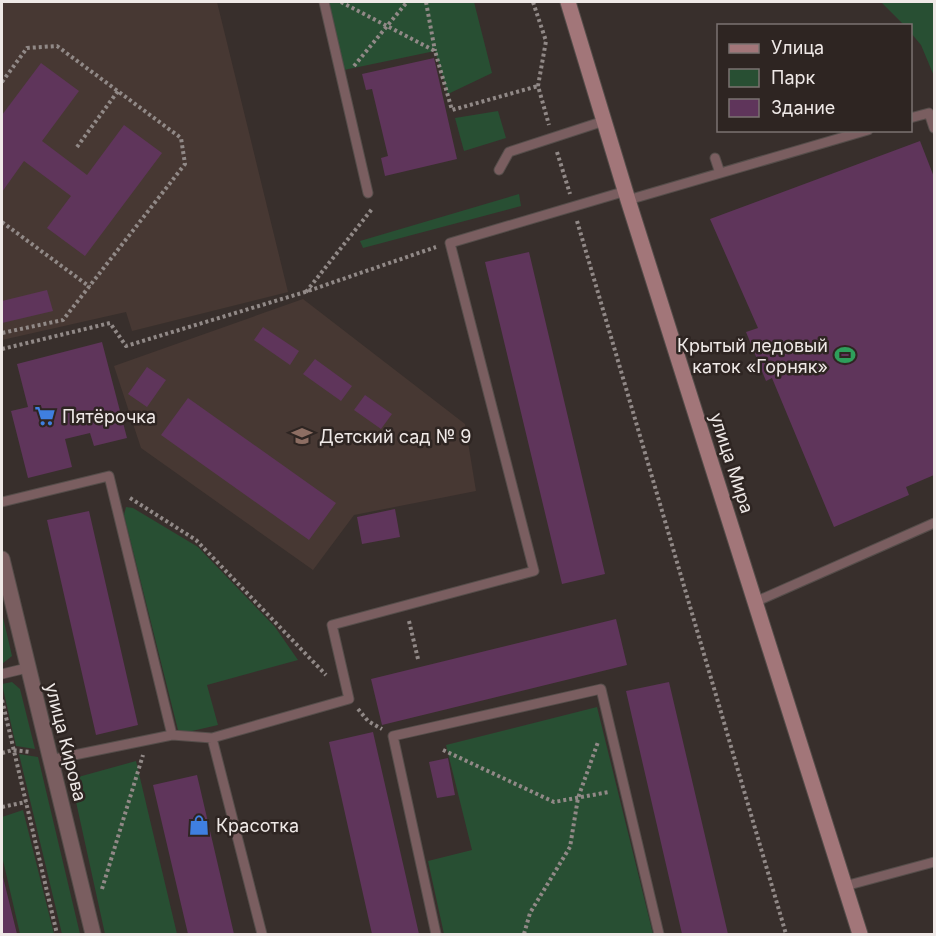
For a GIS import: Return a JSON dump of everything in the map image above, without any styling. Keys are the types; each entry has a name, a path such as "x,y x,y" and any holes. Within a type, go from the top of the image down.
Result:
{"main road":[{"name":"улица Мира","path":"568,2 860,934"}],"street":[{"name":"улица Кирова","path":"2,559 93,934"}],"lane":[{"path":"324,2 368,193"},
{"path":"912,117 928,113 934,128"},
{"path":"499,170 509,152 604,121"},
{"path":"50,758 172,735 212,738 349,699 332,625 534,571 450,243 573,207 720,173 861,132"},
{"path":"715,158 720,173"},
{"path":"2,502 109,476 172,735"},
{"path":"755,602 833,573 934,523"},
{"path":"2,674 27,668"},
{"path":"436,934 393,736 601,689 659,934"},
{"path":"212,738 262,934"},
{"path":"845,886 934,862"}],"path":[{"path":"341,2 435,51"},
{"path":"342,81 407,2"},
{"path":"426,2 435,51 452,110 538,86"},
{"path":"533,2 546,41 538,86 786,934"},
{"path":"2,82 27,48 57,46 181,138 185,164 91,288 63,320 2,333"},
{"path":"76,147 118,91"},
{"path":"305,292 372,209"},
{"path":"2,222 91,288"},
{"path":"2,349 110,323 126,346 305,292 450,243"},
{"path":"111,486 196,540 368,721 393,736"},
{"path":"405,605 418,658"},
{"path":"2,700 57,934"},
{"path":"524,934 530,913 570,847 578,798 607,716"},
{"path":"88,916 96,907 147,740"},
{"path":"2,753 14,750 50,758"},
{"path":"443,750 554,802 596,795"},
{"path":"2,807 26,802"}],"shaded area":[{"path":"2,2 217,2 288,292 132,331 126,312 2,340"},
{"name":"Детский сад № 9","path":"303,299 465,424 476,491 354,515 313,570 141,448 114,366"}],"green space":[{"path":"328,2 474,2 492,73 448,94 435,51 344,70"},
{"path":"881,2 934,2 934,76 921,45 912,34 912,24 903,24"},
{"path":"498,111 506,138 464,151 455,118"},
{"path":"519,194 521,206 363,248 360,241"},
{"path":"126,507 133,508 198,547 275,627 298,660 207,685 218,725 179,734 124,515"},
{"path":"2,613 12,656 2,664"},
{"path":"12,682 20,689 35,749 16,746 2,684"},
{"path":"597,707 653,934 444,934 428,861 472,850 446,745"},
{"path":"19,754 38,757 80,934 62,934"},
{"path":"136,761 177,934 105,934 71,779"},
{"path":"23,810 54,934 20,934 2,856 2,817"}],"building":[{"path":"434,58 457,159 385,176 381,158 388,156 372,89 366,90 362,74"},
{"path":"41,63 79,91 42,141 87,175 124,125 162,153 85,256 47,228 71,196 24,161 2,192 2,115"},
{"name":"Крытый ледовый каток «Горняк»","path":"920,141 934,177 934,475 906,487 909,495 834,527 772,378 766,381 746,332 758,328 710,219"},
{"path":"529,252 605,574 562,584 485,262"},
{"path":"47,290 53,311 2,323 2,301"},
{"path":"263,327 299,351 290,365 254,340"},
{"path":"102,342 127,438 94,446 90,433 65,439 72,467 28,478 11,411 28,407 17,364"},
{"path":"315,359 352,386 341,401 303,374"},
{"path":"147,367 166,380 147,407 128,394"},
{"path":"365,395 392,414 381,429 354,410"},
{"path":"188,398 336,503 309,540 161,435"},
{"path":"395,509 400,537 362,544 357,517"},
{"path":"89,511 138,725 96,735 47,520"},
{"path":"616,619 627,665 382,725 371,679"},
{"path":"669,682 728,934 682,934 626,691"},
{"path":"373,732 419,934 372,934 329,742"},
{"path":"448,758 455,795 437,798 429,762"},
{"path":"197,775 234,934 188,934 153,785"},
{"path":"2,873 17,934 2,934"}],"place":[{"name":"Крытый ледовый каток «Горняк»","path":"845,355"},
{"name":"Пятёрочка","path":"45,416"},
{"name":"Детский сад № 9","path":"302,436"},
{"name":"Красотка","path":"199,825"}]}
